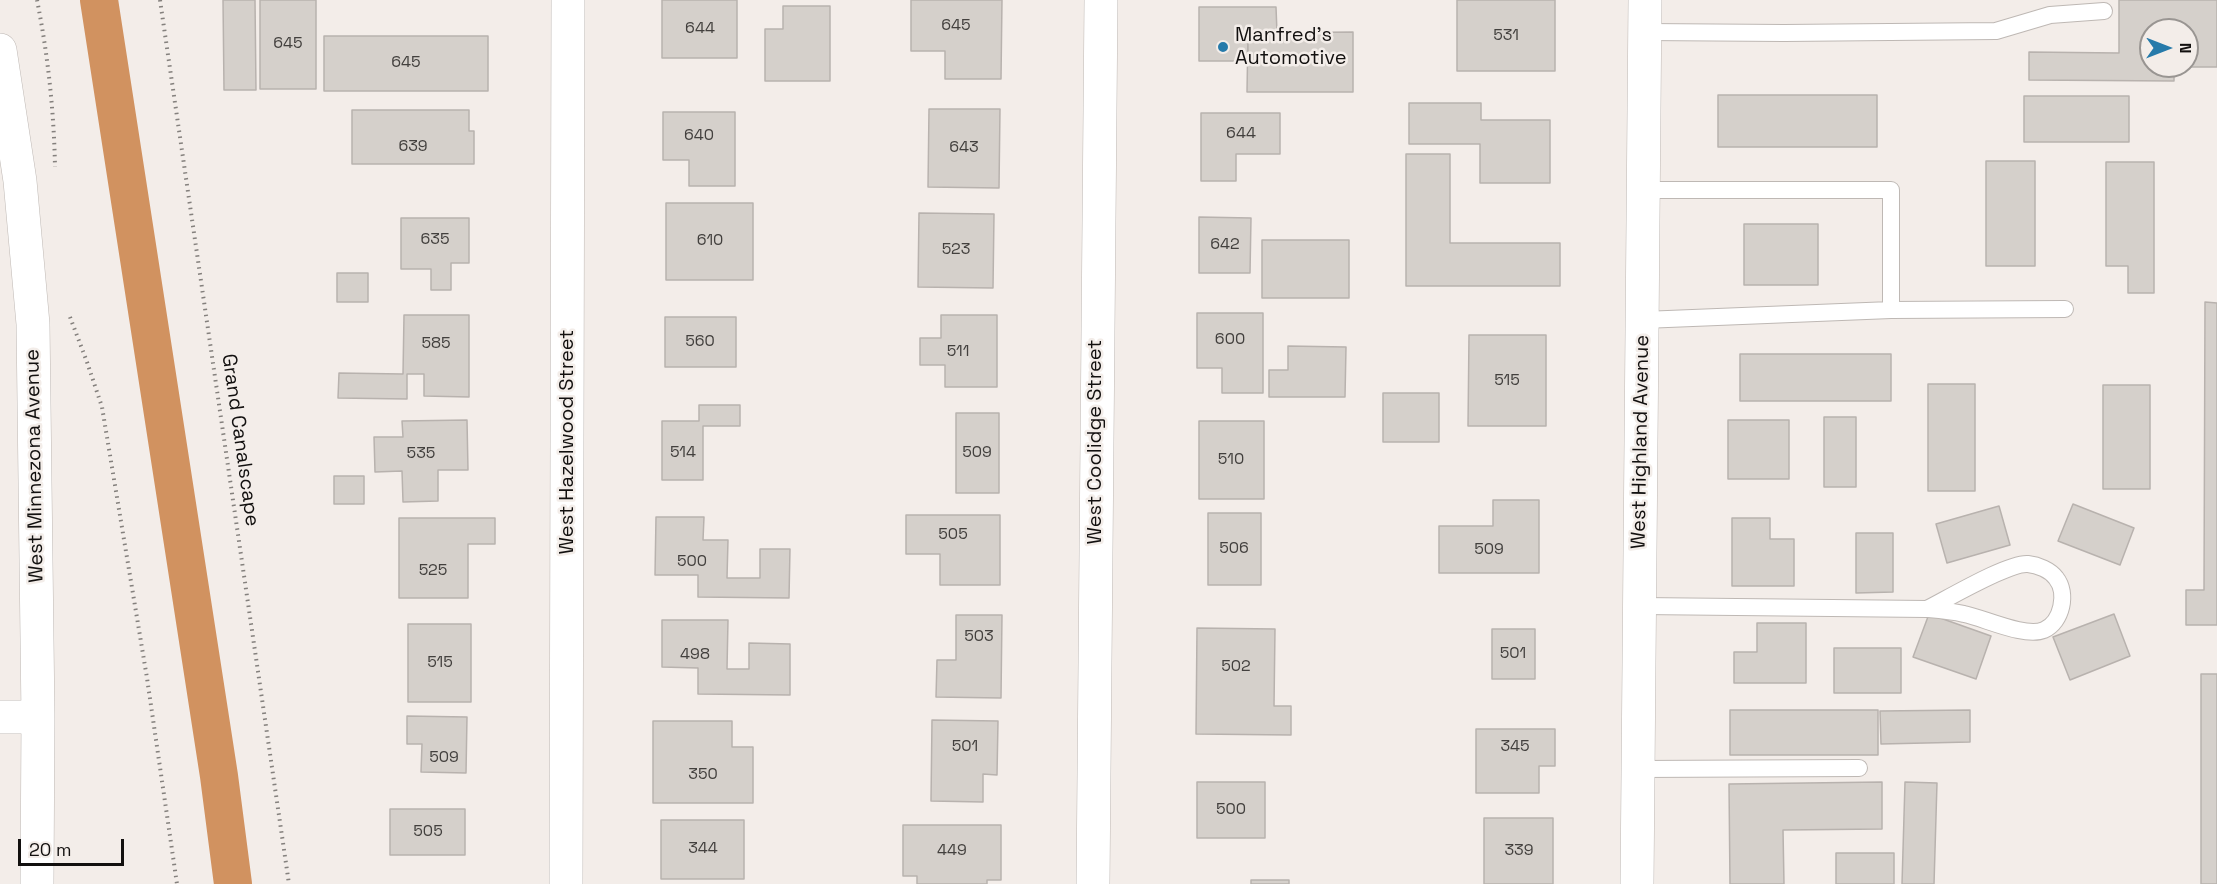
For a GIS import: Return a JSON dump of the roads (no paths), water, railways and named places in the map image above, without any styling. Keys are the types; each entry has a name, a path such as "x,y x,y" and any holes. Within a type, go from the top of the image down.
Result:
{"street":[{"name":"West Hazelwood Street","path":"566,884 568,0"},
{"name":"West Coolidge Street","path":"1093,884 1101,0"},
{"name":"West Highland Avenue","path":"1637,884 1646,0"},
{"name":"West Minnezona Avenue","path":"0,50 20,181 33,324 38,717 37,884"},
{"path":"0,717 38,717"}],"lane":[{"path":"1646,32 1996,31 2050,15 2104,11"},
{"path":"1644,190 1891,190 1891,310"},
{"path":"1642,320 1891,310 2065,309"},
{"path":"1641,606 1927,609 1964,614 2023,630 2044,630 2060,616 2063,598 2057,579 2046,569 2026,564 1988,578 1927,609"},
{"path":"1638,769 1859,768"}],"waterway":[{"path":"99,0 219,776 233,884"}],"place":[{"name":"Manfred's Automotive","path":"1223,47"}]}
